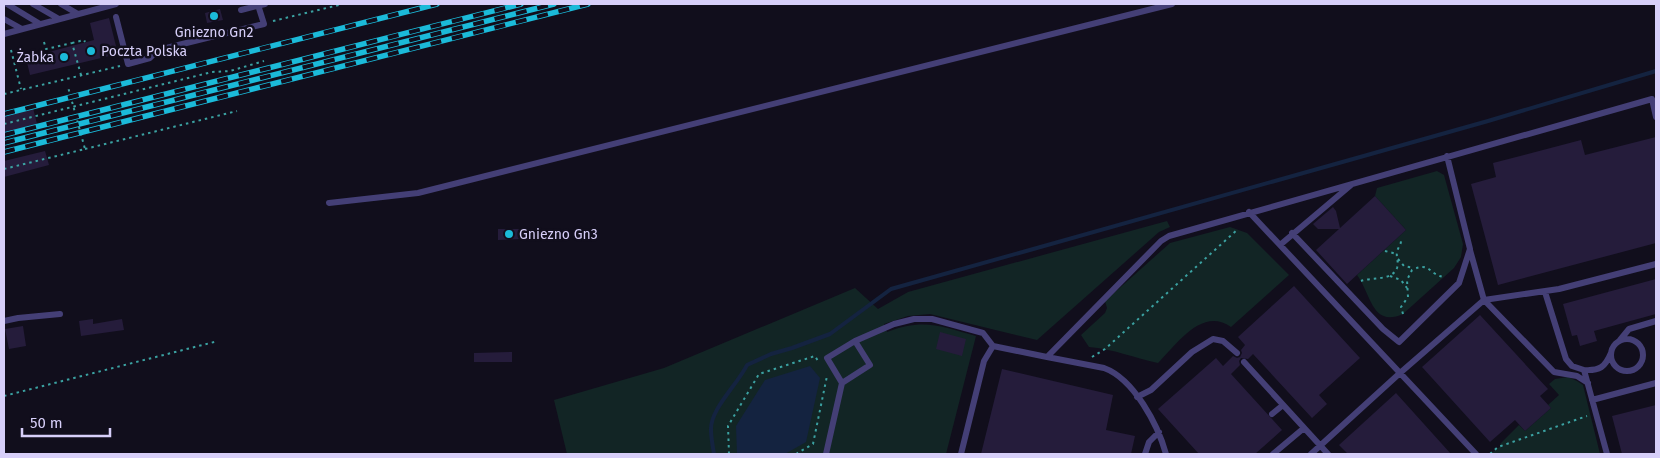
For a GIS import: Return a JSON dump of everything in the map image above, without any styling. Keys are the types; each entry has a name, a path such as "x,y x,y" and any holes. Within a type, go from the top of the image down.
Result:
{"lane":[{"path":"7,4 40,24"},
{"path":"33,4 59,19"},
{"path":"61,4 78,14"},
{"path":"86,4 96,9"},
{"path":"4,34 116,4"},
{"path":"329,203 418,193 1172,4"},
{"path":"116,17 128,64 150,58 158,50 264,24 262,5 241,10"},
{"path":"4,19 22,29"},
{"path":"1047,357 1161,241 1180,232 1652,99 1656,117"},
{"path":"1447,156 1484,300 1554,372 1577,376 1588,383"},
{"path":"1280,245 1354,183"},
{"path":"1249,212 1476,454"},
{"path":"1292,233 1383,329 1399,342 1459,283 1470,249"},
{"path":"1311,454 1484,300 1545,292 1656,264"},
{"path":"1545,292 1566,359 1572,366 1584,370 1600,370 1607,364 1612,351 1629,329 1656,321"},
{"path":"4,321 60,314"},
{"path":"826,454 842,383 827,358 854,341 894,324 914,319 932,319 983,333 992,346 1082,363 1112,372 1122,379 1137,397 1159,432 1166,454"},
{"path":"1137,397 1151,390 1192,352 1213,338 1223,341 1237,353"},
{"path":"1612,351 1614,364 1622,370 1633,370 1640,364 1643,356 1640,346 1630,340 1619,342"},
{"path":"842,383 870,365 854,341"},
{"path":"961,454 984,361 992,346"},
{"path":"1244,362 1328,454"},
{"path":"1584,370 1607,454"},
{"path":"1592,400 1656,383"},
{"path":"1272,414 1283,405"},
{"path":"1273,454 1304,428"},
{"path":"1145,454 1149,442 1159,432"}],"path":[{"path":"264,24 343,4"},
{"path":"44,42 46,49 84,40 85,42"},
{"path":"72,43 81,75"},
{"path":"11,50 21,90"},
{"path":"4,124 212,72 230,71 264,61"},
{"path":"4,94 128,64"},
{"path":"68,87 85,149"},
{"path":"4,169 237,111"},
{"path":"1082,363 1105,349 1237,230"},
{"path":"1402,241 1396,254 1398,259 1408,268 1428,268 1444,277"},
{"path":"1385,251 1396,254"},
{"path":"1390,276 1397,267 1398,259"},
{"path":"1403,314 1401,307 1408,297 1407,280 1409,274 1417,268"},
{"path":"1362,282 1371,278 1390,276 1401,280 1408,290"},
{"path":"4,396 218,341"},
{"path":"729,454 728,426 759,374 815,356 819,362"},
{"path":"796,454 813,444 827,375"},
{"path":"1490,454 1498,447 1596,413"}],"green space":[{"path":"1437,171 1444,175 1463,244 1461,257 1454,268 1403,314 1393,317 1385,316 1374,307 1357,275 1406,230 1375,196 1377,188"},
{"path":"1167,221 1170,227 1159,232 1037,340 930,314 908,316 884,324 887,332 922,324 976,336 946,454 567,454 554,400 664,368 855,288 878,309 908,292"},
{"path":"1230,227 1247,233 1289,275 1231,327 1220,322 1210,321 1200,324 1181,338 1158,363 1089,347 1081,335 1105,313 1107,308 1105,301 1170,243"},
{"path":"1568,377 1583,385 1600,454 1490,454 1501,446 1500,444 1519,425 1525,431 1551,408 1548,405 1559,395 1549,384 1555,379"}],"water":[{"path":"810,366 820,378 806,442 785,454 737,454 736,426 765,380"}],"building":[{"name":"Gniezno Gn2","path":"220,9 223,20 207,23 205,13"},
{"path":"109,18 118,54 30,75 26,58 94,40 90,23"},
{"path":"33,108 37,124 4,133 4,116"},
{"path":"1656,137 1656,243 1498,285 1471,184 1496,177 1493,163 1581,140 1585,155"},
{"path":"45,151 49,165 4,177 4,161"},
{"path":"1375,196 1406,230 1347,284 1316,250 1339,229 1318,229 1313,224 1333,207 1336,211 1340,228"},
{"name":"Gniezno Gn3","path":"498,229 520,229 520,239 498,240"},
{"path":"1656,279 1656,314 1594,331 1597,341 1580,346 1577,335 1572,336 1563,304"},
{"path":"1294,286 1360,358 1319,395 1327,404 1312,418 1253,354 1248,359 1241,358 1239,361 1240,365 1231,374 1282,430 1255,454 1199,454 1158,409 1216,358 1223,366 1233,356 1240,357 1241,350 1245,345 1238,337"},
{"path":"1480,315 1548,389 1540,396 1551,408 1525,431 1515,420 1490,442 1422,367"},
{"path":"93,319 93,324 122,319 124,330 81,336 79,321"},
{"path":"23,326 26,346 9,349 5,329"},
{"path":"940,332 966,339 962,356 936,349"},
{"path":"512,352 512,362 474,362 474,353"},
{"path":"1002,369 1113,395 1106,430 1135,436 1131,454 981,454"},
{"path":"1396,393 1451,454 1348,454 1339,445"},
{"path":"1656,405 1656,454 1622,454 1612,416"}],"waterway":[{"path":"714,454 712,422 720,405 747,365 771,354 830,334 891,289 1488,121 1656,71"}],"railway":[{"path":"4,114 437,4"},
{"path":"4,135 521,4"},
{"path":"4,143 554,4"},
{"path":"4,152 588,4"}],"place":[{"name":"Gniezno Gn2","path":"214,16"},
{"name":"Poczta Polska","path":"91,51"},
{"name":"Żabka","path":"64,57"},
{"name":"Gniezno Gn3","path":"509,234"}]}
